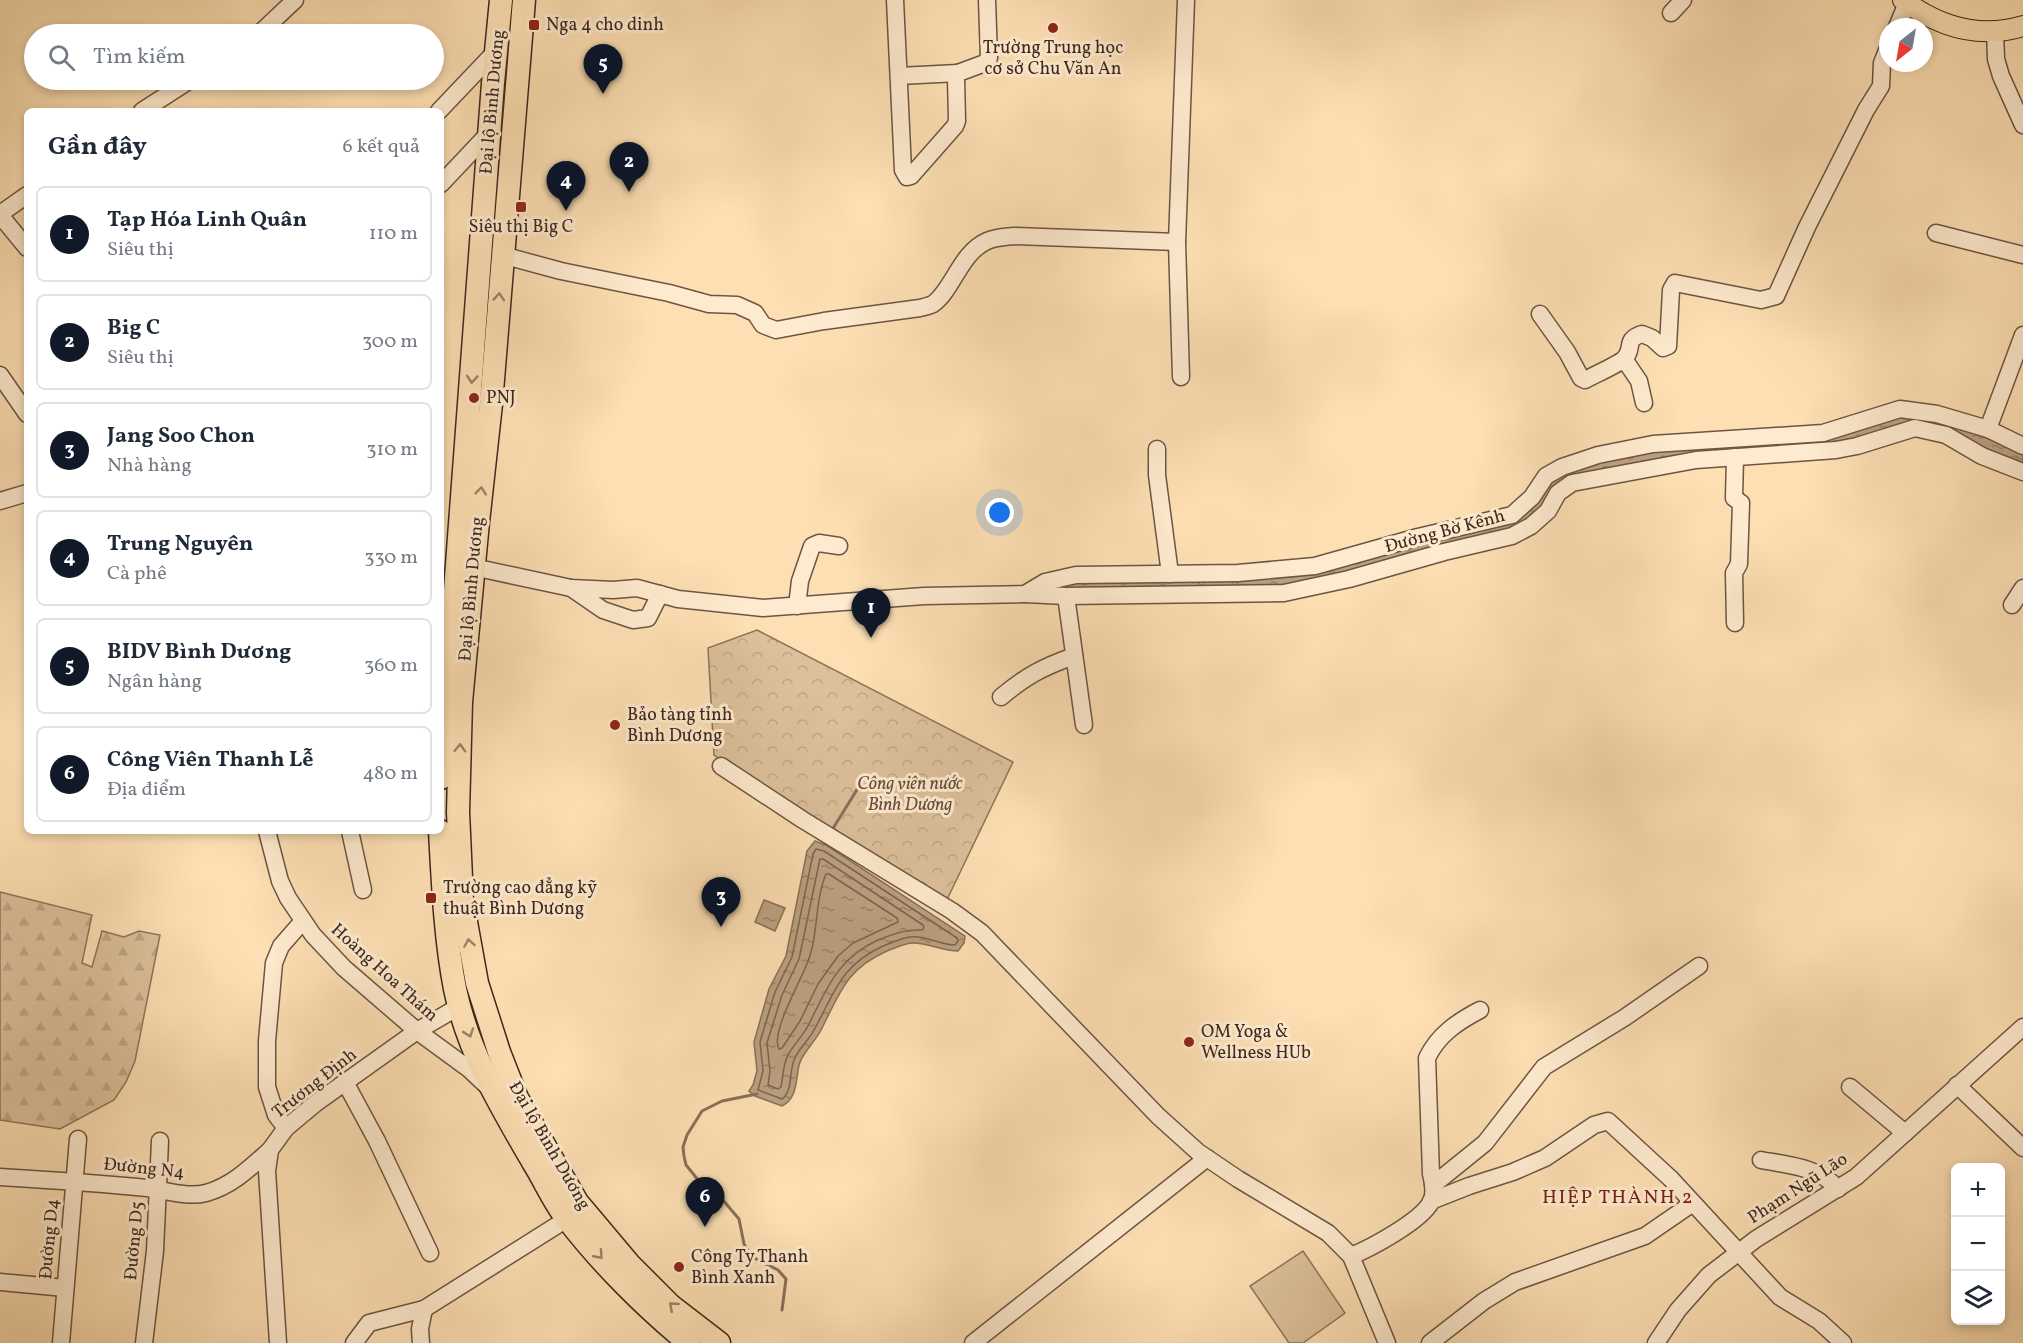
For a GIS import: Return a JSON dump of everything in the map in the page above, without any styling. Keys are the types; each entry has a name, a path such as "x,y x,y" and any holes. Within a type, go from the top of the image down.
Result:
{"highway":[{"name":"Đại lộ Bình Dương","path":"444,738 501,0"},
{"path":"519,0 524,0"},
{"name":"Đại lộ Bình Dương","path":"524,0 531,18 524,103 515,112 491,404 461,702 458,812 462,900 472,958 471,1003 491,1090 567,1220 625,1284 662,1321 689,1343"},
{"name":"Đại lộ Bình Dương","path":"440,834 443,900 455,989 471,1003 499,1052 517,1098 577,1202 638,1273 671,1306 718,1343"}],"main road":[{"path":"1905,1 1943,24 1977,32 2023,26"}],"street":[{"path":"269,24 295,0"},
{"path":"895,0 903,170 907,177 911,176 955,126 957,121 956,77 958,74"},
{"path":"899,76 958,74 985,63 989,58 987,0"},
{"path":"1181,376 1177,242 1186,0"},
{"path":"1671,13 1683,0"},
{"path":"1900,18 1905,1"},
{"path":"1995,31 1996,59 2001,76 2023,124"},
{"path":"441,108 497,50"},
{"path":"1540,314 1567,352 1581,378 1585,380 1624,359 1630,341 1634,337 1642,334 1652,338 1664,348 1668,346 1671,290 1675,283 1761,300 1776,296 1807,227 1866,110 1881,86 1882,72"},
{"path":"151,108 176,90"},
{"path":"444,181 490,132"},
{"path":"24,197 0,215 24,244"},
{"path":"1936,233 2023,255"},
{"path":"502,255 561,271 669,293 709,304 737,305 755,313 763,325 776,330 824,321 920,309 939,298 970,253 985,242 997,238 1014,236 1177,242"},
{"path":"1983,453 2023,335"},
{"path":"1624,359 1639,381 1644,403"},
{"path":"0,375 24,410"},
{"path":"1025,594 1045,582 1076,575 1238,573 1315,566 1418,537 1512,515 1532,497 1546,476 1562,467 1598,455 1653,444 1823,433 1900,409 1937,414 1992,432 2023,446"},
{"name":"Đường Bờ Kênh","path":"571,588 613,590 637,588 678,599 764,608 924,596 1284,593 1349,579 1444,552 1512,536 1531,526 1548,511 1558,493 1572,483 1696,460 1836,450 1915,428 1946,435 2023,472"},
{"path":"1158,449 1157,475 1170,574"},
{"path":"1735,457 1734,498 1741,503 1740,564 1734,573 1735,623"},
{"path":"0,501 24,494"},
{"path":"797,606 800,581 812,546 819,543 839,546"},
{"path":"474,567 571,588 603,610 633,620 648,618 660,594"},
{"path":"2012,606 2023,588"},
{"path":"1066,596 1084,725"},
{"path":"1000,697 1023,678 1074,656"},
{"path":"721,766 952,911 982,933 1158,1116 1207,1158 1328,1233 1351,1256 1387,1343"},
{"name":"Hoàng Hoa Thám","path":"268,834 280,881 302,922 344,968 417,1031 469,1069 491,1090"},
{"path":"351,834 363,890"},
{"path":"286,1128 276,1115 267,1087 268,1030 274,963 281,946 302,922"},
{"path":"1351,1256 1366,1250 1410,1224 1432,1193 1485,1143 1544,1067 1624,1018 1700,966"},
{"name":"Trương Định","path":"270,1150 286,1128 316,1103 417,1031 471,1003"},
{"path":"1432,1193 1427,1058 1444,1034 1464,1018 1480,1010"},
{"name":"Phạm Ngũ Lão","path":"1656,1343 1678,1310 1709,1275 1756,1239 1856,1177 2023,1027"},
{"path":"345,1082 377,1141 430,1253"},
{"path":"1958,1085 2023,1148"},
{"path":"1850,1088 1905,1133"},
{"path":"1432,1193 1469,1186 1513,1172 1545,1158 1594,1125 1608,1121 1671,1179 1780,1297 1819,1321 1843,1343"},
{"name":"Đường D4","path":"61,1343 78,1139"},
{"name":"Đường D5","path":"144,1343 154,1262 160,1141"},
{"path":"270,1150 267,1171 278,1343"},
{"name":"Đường N4","path":"0,1177 74,1181 204,1194 226,1186 270,1150"},
{"path":"973,1343 1207,1158"},
{"path":"1761,1160 1817,1173 1831,1180 1838,1189"},
{"path":"1430,1343 1484,1301 1515,1282 1644,1236 1693,1203"},
{"path":"354,1343 369,1323 424,1309 567,1220"},
{"path":"0,1282 65,1288"},
{"path":"421,1343 420,1329 424,1309"}],"green space":[{"name":"Công viên nước Bình Dương","path":"757,630 1013,762 943,908 714,755 708,648"},
{"path":"0,892 92,915 82,963 92,967 102,931 124,937 139,931 160,935 135,1061 126,1082 114,1100 60,1129 0,1120"},
{"path":"1303,1251 1345,1313 1303,1343 1289,1343 1250,1286"}],"water":[{"path":"1908,414 1977,430 2023,453 2023,466 1963,437 1925,426 1849,441 1590,472 1519,528 1367,568 1302,582 1267,587 1066,591 1065,583 1219,578 1490,524 1556,476 1625,455"},
{"path":"815,841 826,845 965,936 964,943 958,951 910,943 873,958 853,974 839,993 818,1034 803,1056 791,1099 782,1106 755,1096 749,1091 757,1071 754,1042 769,989 786,956 807,851"},
{"path":"764,900 785,908 775,931 755,922"}],"waterway":[{"path":"832,830 858,788"},
{"path":"757,1094 722,1101 702,1111 687,1135 683,1147 684,1156 686,1165 703,1186 722,1199 739,1219 744,1244 752,1257 778,1270 786,1279 782,1310"}],"place":[{"name":"Nga 4 cho dinh","path":"534,25"},
{"name":"Trường Trung học cơ sở Chu Văn An","path":"1053,28"},
{"name":"BIDV Bình Dương","path":"603,94"},
{"name":"Big C","path":"629,192"},
{"name":"Siêu thị Big C","path":"521,207"},
{"name":"Trung Nguyên","path":"566,211"},
{"name":"PNJ","path":"474,398"},
{"name":"Tạp Hóa Linh Quân","path":"871,638"},
{"name":"Bảo tàng tỉnh Bình Dương","path":"615,725"},
{"name":"Trường cao đẳng kỹ thuật Bình Dương","path":"431,898"},
{"name":"Jang Soo Chon","path":"721,927"},
{"name":"OM Yoga & Wellness HUb","path":"1189,1042"},
{"name":"Công Viên Thanh Lễ","path":"705,1227"},
{"name":"Công Ty Thanh Bình Xanh","path":"679,1267"}],"district":[{"name":"HIỆP THÀNH 2","path":"1618,1198"}]}
